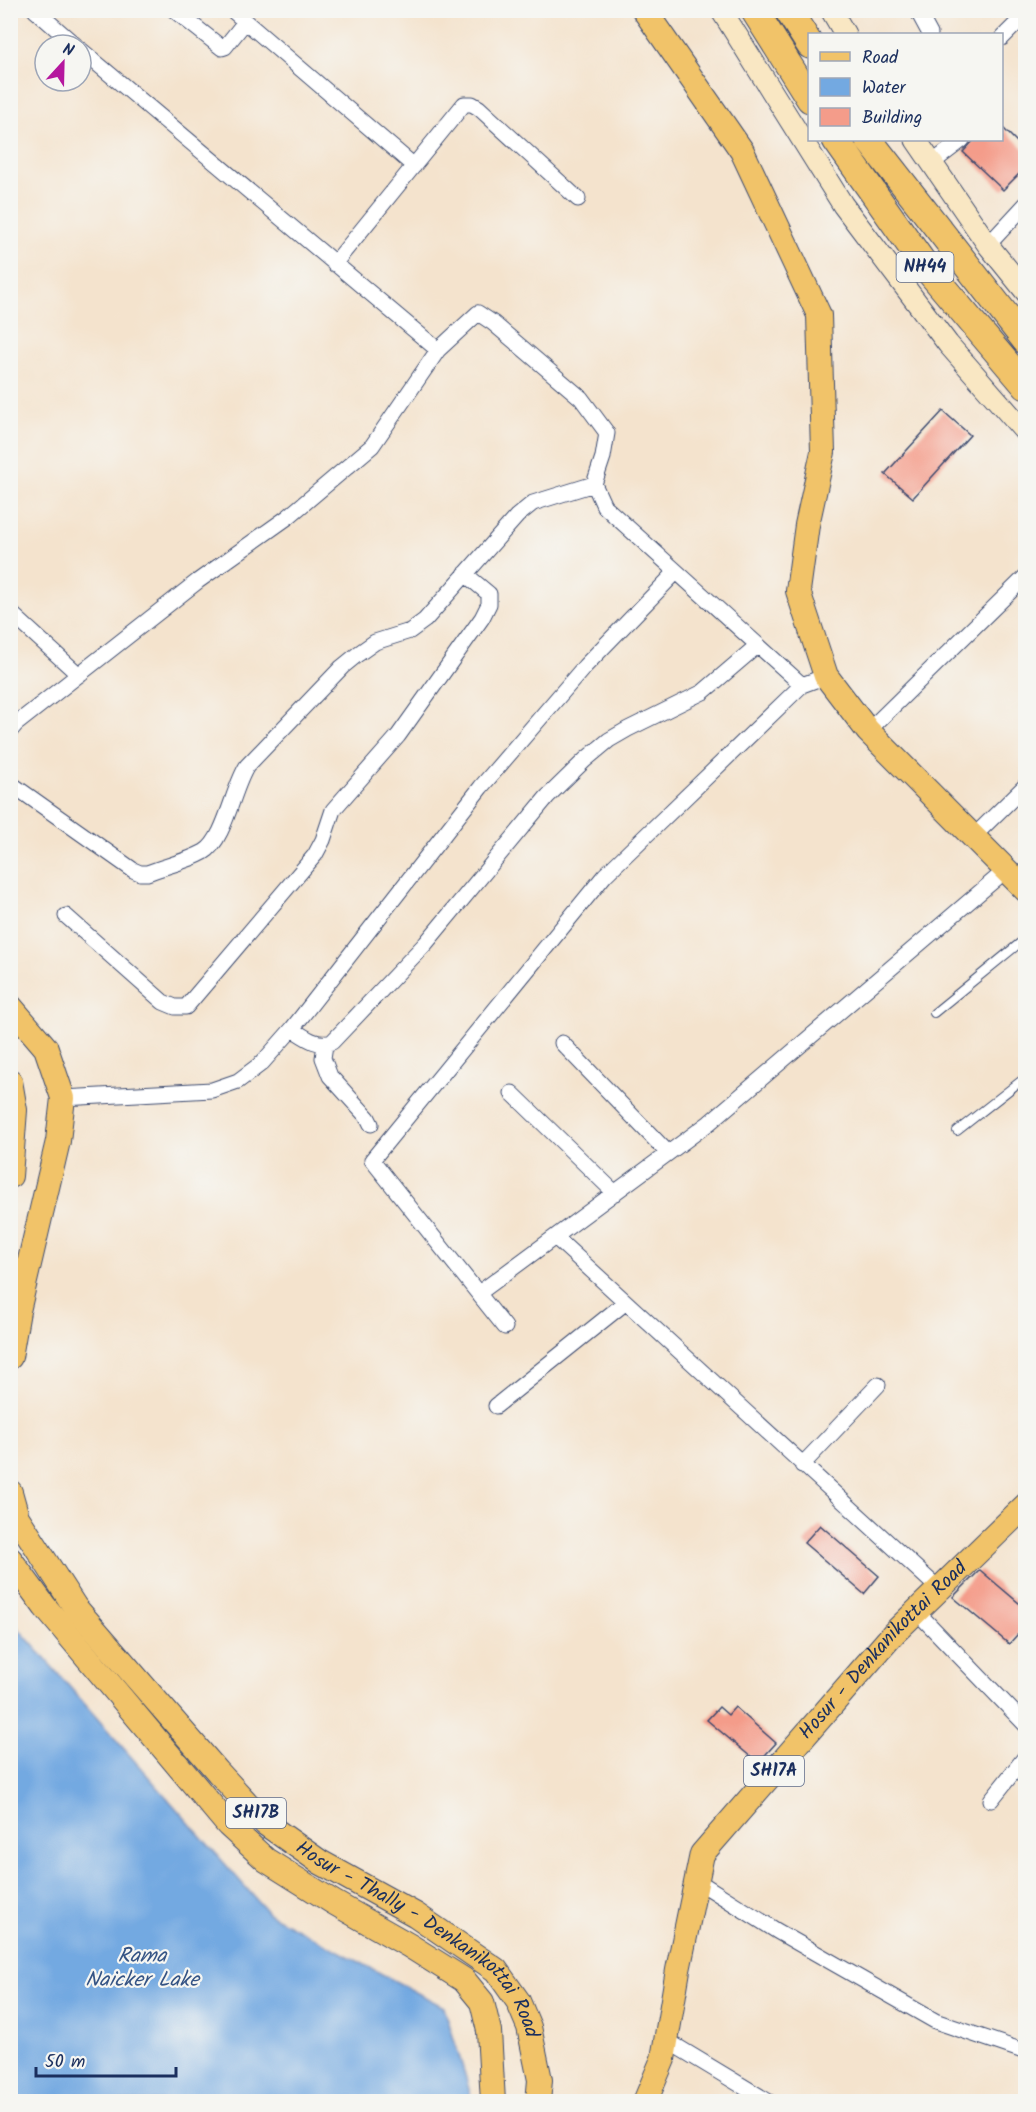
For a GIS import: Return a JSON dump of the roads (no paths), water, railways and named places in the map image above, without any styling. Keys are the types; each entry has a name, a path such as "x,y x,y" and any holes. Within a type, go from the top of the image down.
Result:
{"highway":[{"path":"754,10 808,96"},
{"path":"788,10 808,42"},
{"name":"NH44","path":"837,141 854,169 928,270 1026,386"},
{"name":"NH44","path":"870,141 1026,340"}],"main road":[{"path":"644,10 742,151 819,315 823,452 807,525 798,591 826,676 868,731 1016,877"},
{"path":"10,1006 46,1048 63,1098 58,1141 18,1311 10,1357"},
{"path":"10,1081 15,1110 10,1176"},
{"name":"Hosur - Thally - Denkanikottai Road","path":"10,1492 17,1517 75,1607 266,1824 320,1862 416,1915 496,1970 518,2001 525,2019 535,2052 539,2091"},
{"name":"Hosur - Denkanikottai Road","path":"645,2102 663,2059 702,1854 894,1633 1026,1506"},
{"name":"Hosur - Thally - Denkanikottai Road","path":"10,1559 45,1607 228,1825 266,1860 464,1980 482,2002 489,2031 493,2090"}],"street":[{"path":"35,10 61,33"},
{"path":"174,10 222,48 245,22"},
{"path":"232,10 414,166"},
{"path":"721,10 850,214 948,344 1026,432"},
{"path":"831,10 844,33"},
{"path":"917,10 929,33"},
{"path":"1003,37 1026,14"},
{"path":"93,60 438,350"},
{"path":"334,264 465,104 472,104 479,108 578,199"},
{"path":"917,141 987,245 1026,292"},
{"path":"932,163 961,141"},
{"path":"987,245 1024,208"},
{"path":"10,731 198,581 288,517 372,446 438,350 478,314 494,323 581,398 608,434 594,484 604,506 802,685"},
{"path":"10,783 140,873 147,873 205,852 219,834 238,779 246,766 342,667 375,642 410,631 425,620 517,516 533,503 594,484"},
{"path":"63,1098 212,1090 238,1081 262,1063 481,787 585,666 675,572"},
{"path":"66,916 163,1002 175,1007 186,1006 315,855 323,840 333,810 398,735 482,618 489,604 489,594 465,574"},
{"path":"868,731 1026,576"},
{"path":"10,612 79,675"},
{"path":"291,1029 315,1043 325,1045 332,1042 426,943 548,797 585,760 609,740 628,729 703,692 758,645"},
{"path":"505,1327 372,1160 605,875 802,685 826,676"},
{"path":"973,837 1026,785"},
{"path":"479,1293 741,1097 1016,877"},
{"path":"562,1043 668,1153"},
{"path":"325,1045 323,1058 330,1076 371,1124"},
{"path":"512,1093 615,1192"},
{"path":"555,1237 939,1589"},
{"path":"496,1406 626,1302"},
{"path":"802,1465 878,1385"},
{"path":"916,1611 1026,1725"},
{"path":"991,1800 1026,1756"},
{"path":"696,1880 777,1931 934,2021 1026,2052"},
{"path":"666,2040 769,2102"}],"lane":[{"path":"934,1013 1026,938"},
{"path":"957,1131 1026,1077"}],"water":[{"name":"Rama Naicker Lake","path":"10,1619 269,1914 444,2007 472,2101 407,2102 402,2099 399,2102 11,2101"}]}
